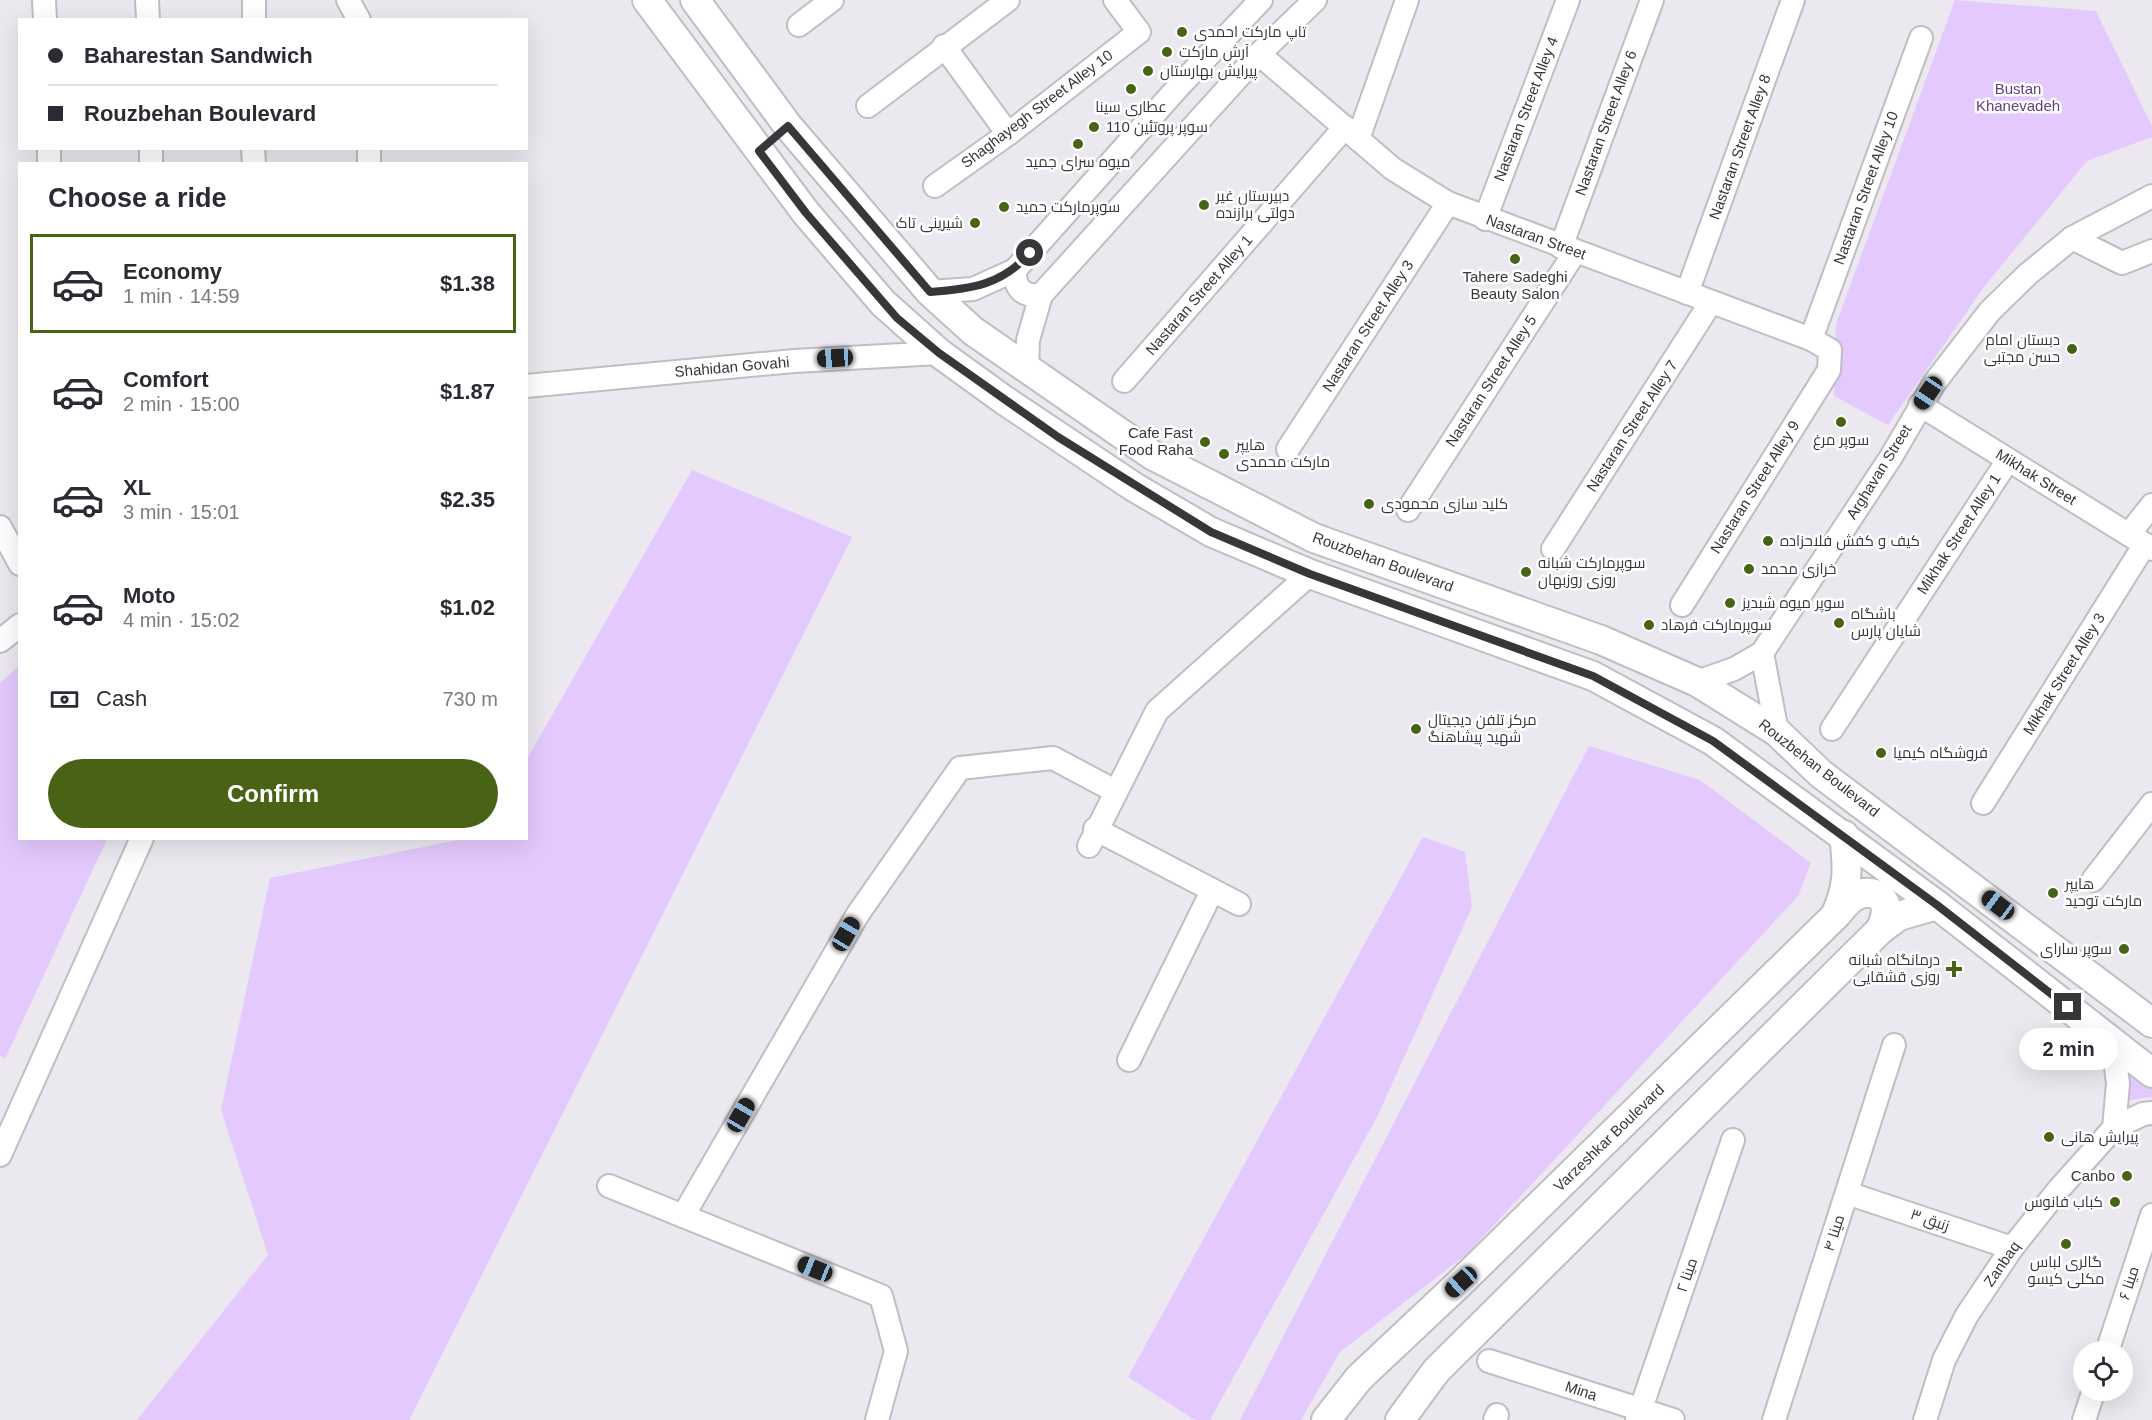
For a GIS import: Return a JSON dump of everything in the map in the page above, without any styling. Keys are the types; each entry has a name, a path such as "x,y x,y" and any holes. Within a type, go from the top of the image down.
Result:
{"main road":[{"path":"647,0 806,213 883,303 939,353 1038,424 1211,532 1310,574 1593,676 1713,741 1937,905 2152,1072"},
{"name":"Rouzbehan Boulevard","path":"695,0 788,126 930,292 973,331 1027,369 1152,455 1314,538 1601,640 1697,682 1777,732 1821,774 2152,1023"},
{"path":"759,151 788,126"},
{"name":"Varzeshkar Boulevard","path":"1326,1420 1359,1378 1461,1282 1834,916 1846,893 1848,865 1844,835"},
{"path":"1834,916 1860,892 1876,894 1886,903 1887,914 1881,929"},
{"path":"1400,1420 1436,1371 1881,929 1899,916 1937,905"}],"street":[{"path":"44,0 45,18"},
{"path":"147,0 148,18"},
{"path":"254,0 254,18"},
{"path":"348,0 358,18"},
{"path":"800,25 832,0"},
{"path":"868,106 944,46 1008,0"},
{"name":"Shaghayegh Street Alley 10","path":"935,186 1008,134 1139,32 1115,0"},
{"path":"930,292 973,289 1015,270 1181,84 1261,0"},
{"path":"1027,369 1028,340 1041,295 1259,54 1315,0"},
{"path":"1351,133 1407,0"},
{"name":"Nastaran Street Alley 4","path":"1485,219 1568,0"},
{"name":"Nastaran Street Alley 6","path":"1568,249 1652,0"},
{"name":"Nastaran Street Alley 8","path":"1687,293 1793,0"},
{"name":"Nastaran Street Alley 10","path":"1811,339 1922,38"},
{"path":"944,46 1008,134"},
{"name":"Nastaran Street","path":"1259,54 1393,169 1448,203 1485,219 1811,339 1830,350 1829,370"},
{"name":"Nastaran Street Alley 1","path":"1124,381 1351,133"},
{"name":"Arghavan Street","path":"1762,653 1891,457 1920,405 1960,347 1990,311 2028,274 2072,238 2152,196"},
{"name":"Nastaran Street Alley 3","path":"1288,449 1448,203"},
{"path":"2072,238 2122,263 2152,251"},
{"name":"Nastaran Street Alley 5","path":"1408,510 1568,249"},
{"path":"1015,270 1015,281 1020,291 1030,296 1041,295"},
{"name":"Nastaran Street Alley 7","path":"1553,549 1711,302"},
{"name":"Shahidan Govahi","path":"528,386 794,361 939,353"},
{"name":"Nastaran Street Alley 9","path":"1682,605 1829,370"},
{"name":"Mikhak Street","path":"1920,405 2142,542"},
{"name":"Mikhak Street Alley 1","path":"1832,729 2008,460"},
{"name":"Mikhak Street Alley 3","path":"1983,803 2142,542 2152,505"},
{"path":"0,527 18,560"},
{"path":"1239,904 1092,838 1157,711 1310,574"},
{"path":"0,641 18,627"},
{"path":"1697,682 1734,669 1762,653 1777,732"},
{"path":"683,1216 858,914 960,768 1053,758 1115,791"},
{"path":"2093,880 2152,804"},
{"path":"0,1155 141,840"},
{"path":"1130,1060 1212,891"},
{"path":"2113,1042 2118,1084 2114,1128"},
{"name":"مینا ۴","path":"1774,1420 1894,1045"},
{"name":"Zanbaq","path":"1925,1420 1944,1360 1967,1316 2012,1248 2059,1189 2114,1128 2143,1114 2152,1113"},
{"name":"مینا ۲","path":"1639,1415 1733,1140"},
{"path":"609,1186 881,1296 896,1351 877,1420"},
{"name":"زنبق ۳","path":"1847,1192 2012,1248"},
{"name":"مینا ۶","path":"2111,1341 2152,1215"},
{"name":"Mina","path":"1489,1361 1639,1415 1673,1420"},
{"path":"2084,1420 2090,1401"}],"green space":[{"name":"Bustan Khanevadeh","path":"1955,0 2096,11 2152,126 2152,137 2087,161 1984,287 1888,425 1834,396 1836,324"},
{"path":"692,470 852,537 409,1420 137,1420 268,1255 221,1110 270,878 458,840 528,840 528,757"},
{"path":"18,667 18,840 107,840 5,1059 0,1056 0,683"},
{"path":"1589,746 1700,780 1811,863 1798,896 1468,1253 1340,1352 1301,1420 1240,1420"},
{"path":"1423,837 1465,852 1472,907 1377,1117 1210,1420 1195,1420 1128,1377"},
{"path":"2129,1064 2152,1080 2152,1097 2129,1100"}],"place":[{"name":"تاپ مارکت احمدی","path":"1182,32"},
{"name":"آرش مارکت","path":"1167,52"},
{"name":"پیرایش بهارستان","path":"1148,71"},
{"name":"عطاری سینا","path":"1131,89"},
{"name":"سوپر پروتئین 110","path":"1094,127"},
{"name":"میوه سرای جمید","path":"1078,144"},
{"name":"دبیرستان غیر دولتی برازنده","path":"1204,205"},
{"name":"سوپرمارکت حمید","path":"1004,207"},
{"name":"شیرینی تاک","path":"975,223"},
{"name":"Tahere Sadeghi Beauty Salon","path":"1515,259"},
{"name":"دبستان امام حسن مجتبی","path":"2072,349"},
{"name":"سوپر مرغ","path":"1841,422"},
{"name":"Cafe Fast Food Raha","path":"1205,442"},
{"name":"هایپر مارکت محمدی","path":"1224,454"},
{"name":"کلید سازی محمودی","path":"1369,504"},
{"name":"کیف و کفش فلاحزاده","path":"1768,541"},
{"name":"خرازی محمد","path":"1749,569"},
{"name":"سوپرمارکت شبانه روزی روزبهان","path":"1526,572"},
{"name":"سوپر میوه شبدیز","path":"1730,603"},
{"name":"باشگاه شایان پارس","path":"1839,623"},
{"name":"سوپرمارکت فرهاد","path":"1649,625"},
{"name":"مرکز تلفن دیجیتال شهید پیشاهنگ","path":"1416,729"},
{"name":"فروشگاه کیمیا","path":"1881,753"},
{"name":"هایپر مارکت توحید","path":"2053,893"},
{"name":"سوپر سارای","path":"2124,949"},
{"name":"درمانگاه شبانه روزی قشقایی","path":"1954,969"},
{"name":"پیرایش هانی","path":"2049,1137"},
{"name":"Canbo","path":"2127,1176"},
{"name":"کباب فانوس","path":"2115,1202"},
{"name":"گالری لباس مکلی کیسو","path":"2066,1244"}],"route":[{"path":"1030,253 1015,270 973,289 930,292 788,126 759,151 806,213 897,318 939,353 1038,424 1211,532 1310,574 1593,676 1713,741 1798,801 1937,905 2068,1007"}]}
